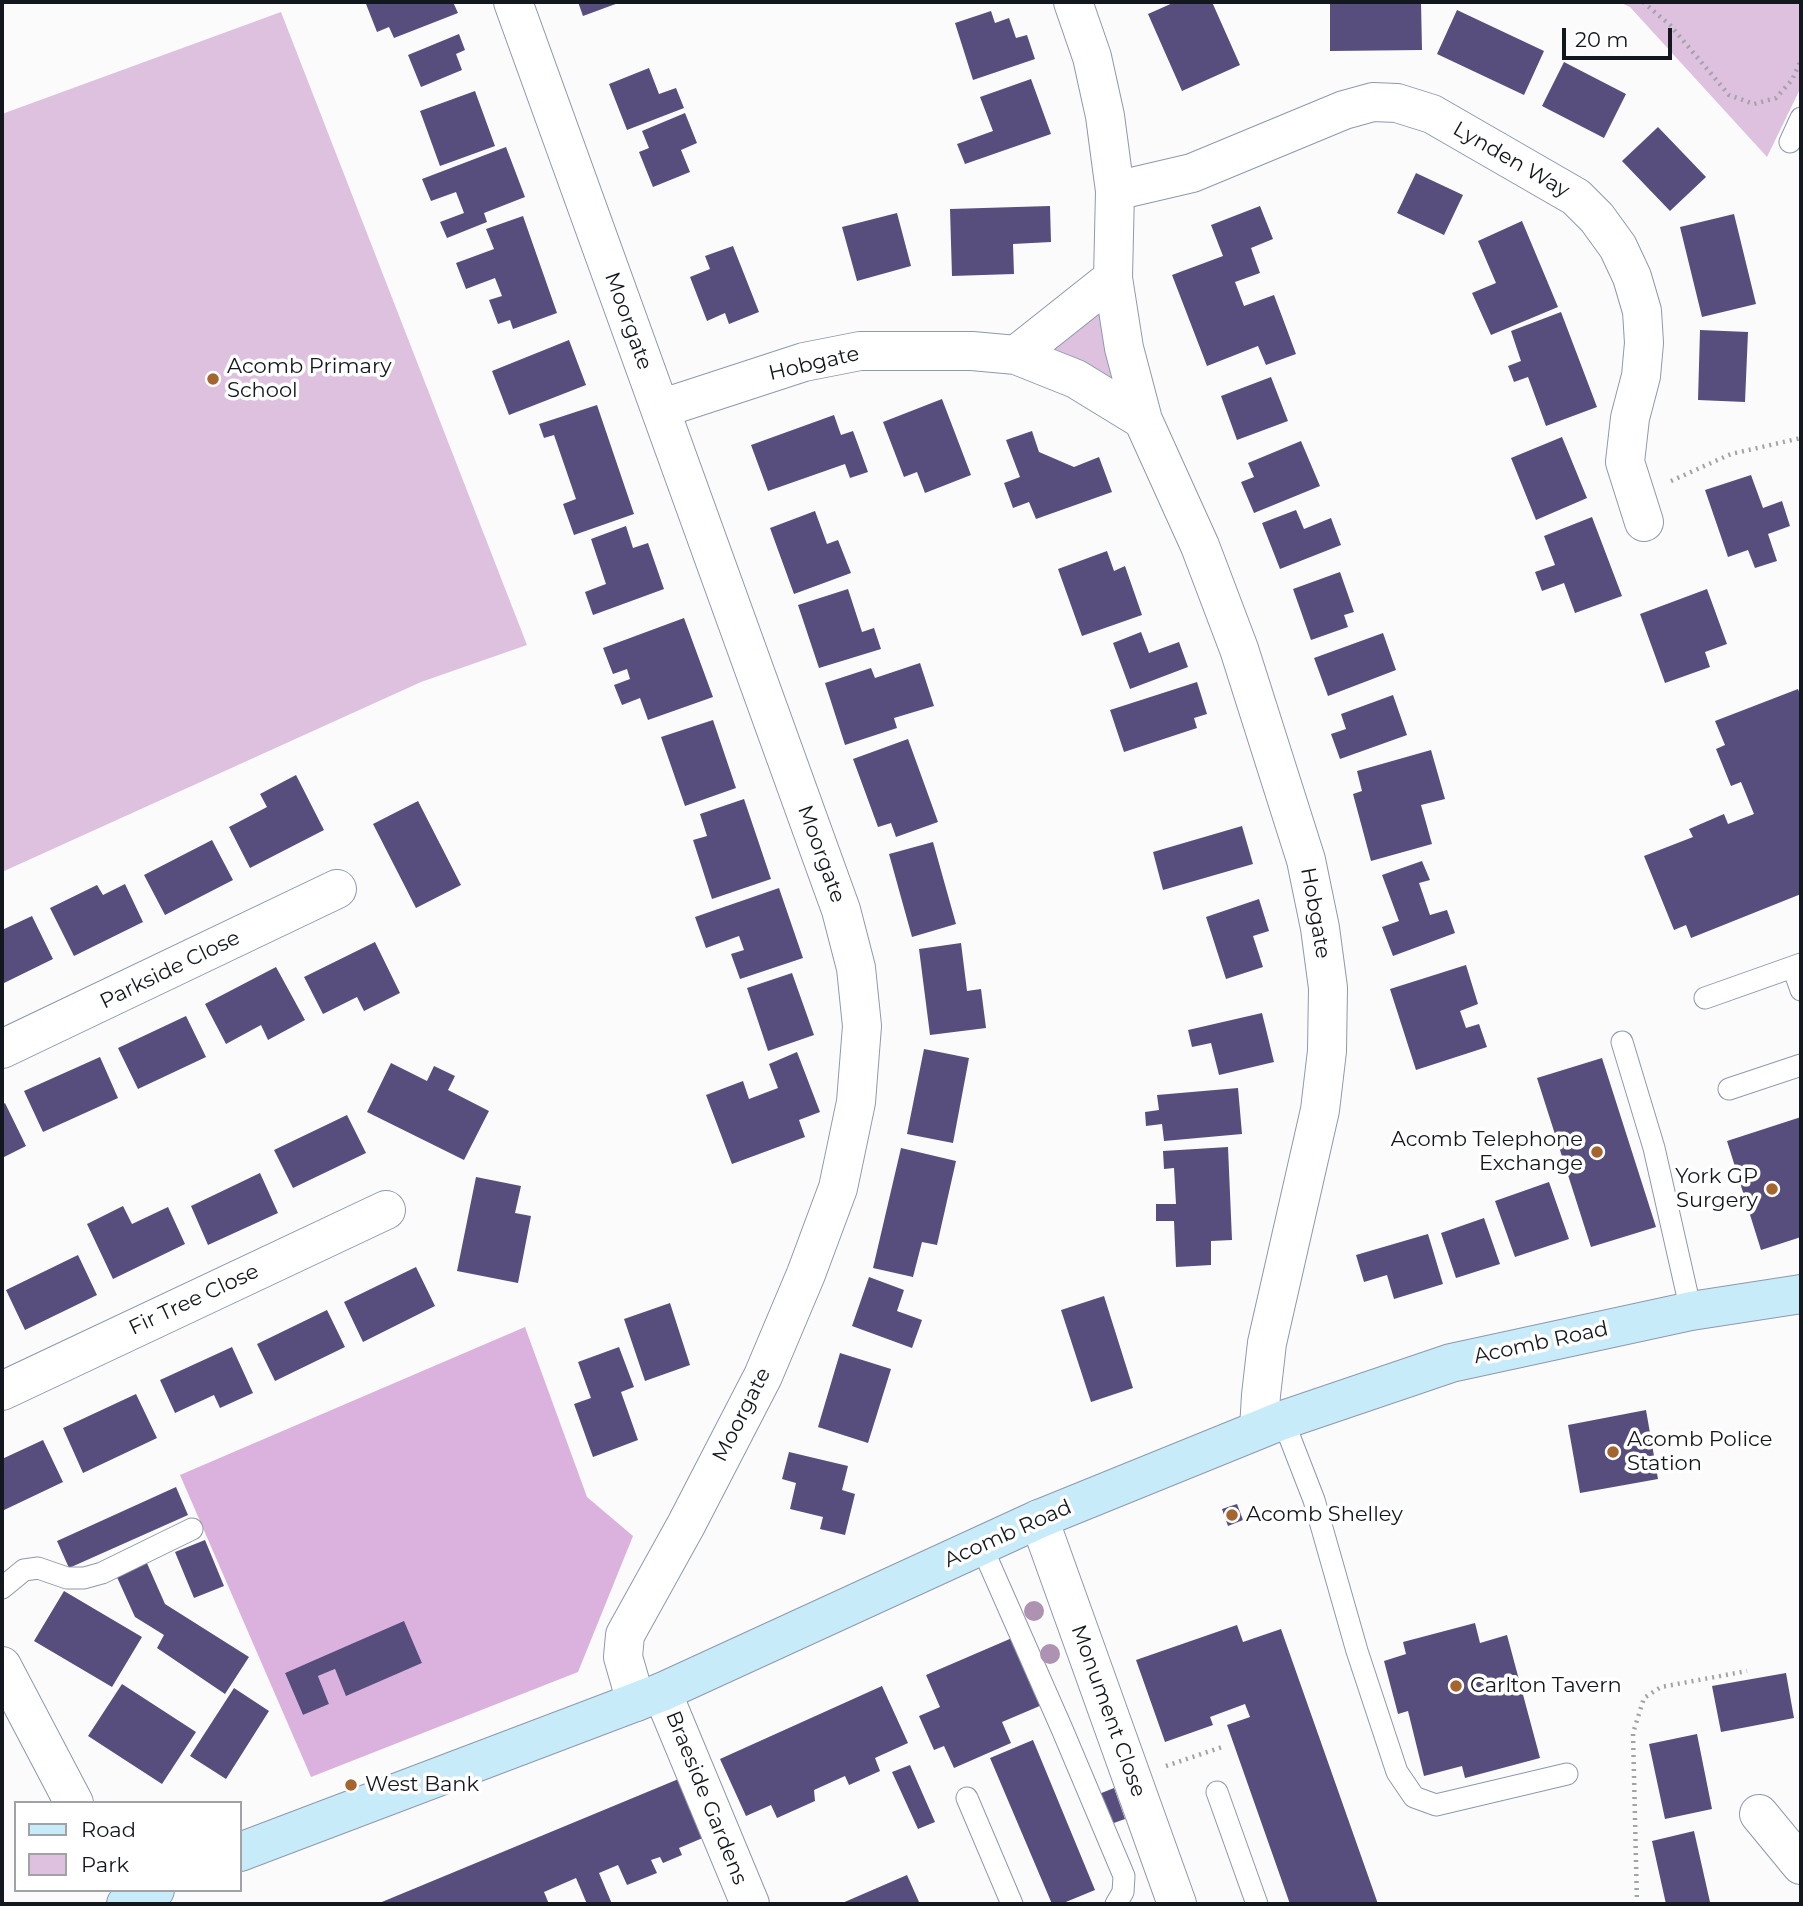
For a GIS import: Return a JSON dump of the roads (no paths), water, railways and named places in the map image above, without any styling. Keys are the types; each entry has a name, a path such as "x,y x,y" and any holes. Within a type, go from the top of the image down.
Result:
{"main road":[{"name":"Acomb Road","path":"242,1851 649,1697 1039,1519 1271,1424 1451,1363 1691,1311 1801,1294"},
{"path":"126,1904 151,1892"}],"street":[{"name":"Moorgate","path":"513,2 841,910 856,968 862,1026 856,1102 838,1188 806,1274 763,1376 686,1525 625,1635 623,1657 649,1697"},
{"name":"Hobgate","path":"1073,2 1092,57 1105,116 1115,191 1113,278 1124,348 1143,420 1200,546 1239,649 1306,860 1320,928 1328,988 1327,1051 1320,1110 1267,1343 1261,1395 1271,1424"},
{"name":"Lynden Way","path":"1115,191 1192,173 1344,110 1373,102 1397,103 1432,114 1576,197 1597,218 1618,247 1632,277 1642,311 1644,343 1641,376 1626,444 1625,462 1640,510"},
{"path":"1016,355 1113,278"},
{"name":"Hobgate","path":"660,409 804,362 860,351 972,351 1016,355 1076,379 1143,420"},
{"name":"Parkside Close","path":"2,1049 337,889"},
{"name":"Fir Tree Close","path":"2,1391 386,1210"},
{"name":"Monument Close","path":"1039,1519 1177,1904"},
{"path":"2,1666 73,1801"},
{"name":"Braeside Gardens","path":"649,1697 750,1904"},
{"path":"1759,1814 1801,1865"}],"lane":[{"path":"1790,142 1801,118"},
{"path":"1705,998 1797,965 1801,990"},
{"path":"1622,1042 1654,1149 1691,1311"},
{"path":"1730,1089 1801,1065"},
{"path":"1271,1424 1314,1500 1357,1651 1397,1772 1414,1797 1436,1805 1567,1774"},
{"path":"2,1588 24,1570 38,1568 67,1578 85,1578 102,1573 192,1529"},
{"path":"981,1545 1124,1876 1123,1892 1116,1904"},
{"path":"1217,1792 1258,1904"},
{"path":"967,1798 1012,1904"}],"place":[{"name":"Acomb Primary School","path":"213,379"},
{"name":"Acomb Telephone Exchange","path":"1597,1152"},
{"name":"York GP Surgery","path":"1772,1189"},
{"name":"Acomb Police Station","path":"1613,1452"},
{"name":"Acomb Shelley","path":"1232,1515"},
{"name":"Carlton Tavern","path":"1456,1686"},
{"name":"West Bank","path":"351,1785"}]}
